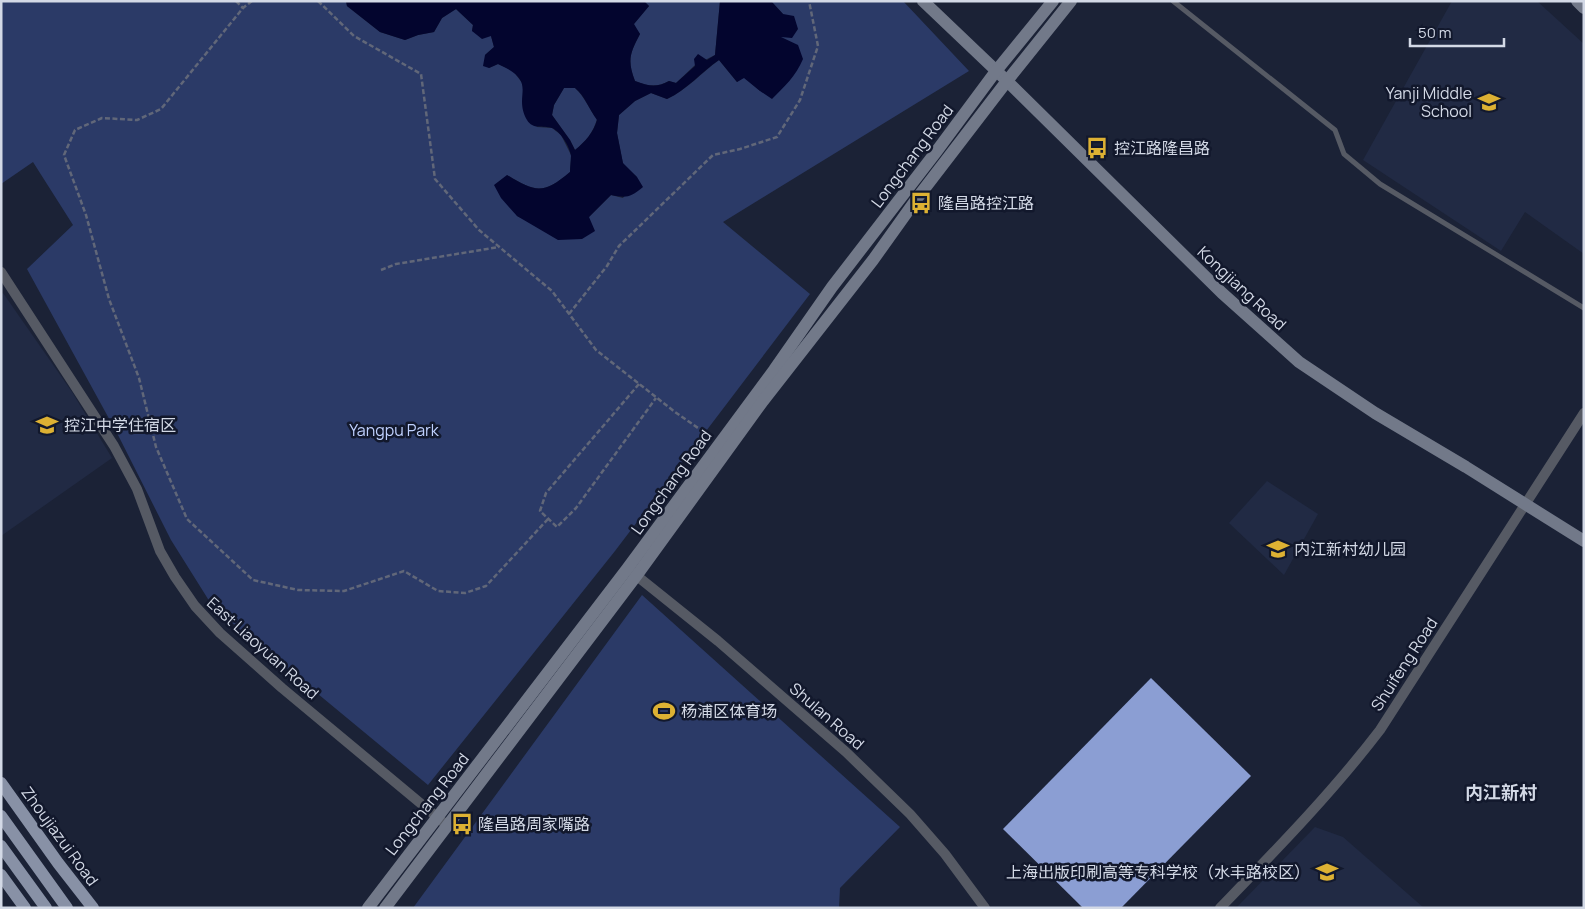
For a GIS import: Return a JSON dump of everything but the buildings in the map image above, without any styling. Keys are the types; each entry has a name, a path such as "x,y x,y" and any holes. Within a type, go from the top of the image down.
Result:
{"main road":[{"name":"Kongjiang Road","path":"923,1 1222,293 1299,362 1375,413 1584,541"},
{"name":"Longchang Road","path":"632,572 832,287 996,71 1053,1"},
{"name":"Longchang Road","path":"385,908 443,822 632,572 873,260 918,197 1007,81 1071,1"},
{"path":"1577,1 1584,8"},
{"name":"Zhoujiazui Road","path":"1,783 58,863 93,908"},
{"path":"1,816 67,908"},
{"name":"Longchang Road","path":"368,908 443,822"},
{"path":"1,846 46,908"},
{"path":"1,875 25,908"}],"street":[{"name":"East Liaoyuan Road","path":"1,272 114,446 136,489 160,551 194,606 220,633 282,688 443,822"},
{"name":"Shuifeng Road","path":"1220,908 1314,810 1349,770 1380,730 1584,413"},
{"name":"Shulan Road","path":"632,572 718,641 846,752 910,814 945,854 985,908"}],"lane":[{"path":"1173,1 1335,130 1344,154 1380,184 1584,308"}],"path":[{"path":"236,1 243,8"},
{"path":"252,1 243,8 161,109 137,120 102,118 75,130 64,156 86,215 109,299 139,378 156,447 188,519 252,580 298,590 344,591 404,571 438,591 465,593 486,586 548,519"},
{"path":"318,1 354,36 421,74 435,179 479,230 552,291 596,350 656,398 720,444"},
{"path":"569,314 607,266 619,246 713,155 777,138 800,100 818,46 809,1"},
{"path":"381,270 396,264 499,247"},
{"path":"639,384 546,494 540,511 557,527 576,508 656,398"}],"shaded area":[{"path":"346,1 644,1 649,6 634,24 640,34 634,46 630,62 635,81 644,84 660,85 669,81 676,83 695,66 694,59 698,54 707,60 715,55 720,1 771,1 783,14 794,16 798,29 792,38 781,37 798,45 803,59 793,76 772,99 744,78 737,82 719,60 681,91 667,99 651,93 635,101 619,115 617,133 623,163 637,177 643,187 628,196 611,195 589,217 595,231 582,239 558,240 517,216 501,198 494,185 507,175 533,188 546,187 570,172 571,156 569,148 559,133 549,127 535,126 529,123 523,111 523,89 518,77 498,64 489,68 483,66 485,55 494,47 491,36 482,39 472,31 473,25 456,9 442,18 434,32 405,40 380,32 347,6","holes":["564,88 575,88 597,120 589,136 575,150 552,115 554,105"]},
{"name":"Yanji Middle School","path":"1452,1 1537,1 1584,44 1584,254 1525,212 1501,251 1363,160"},
{"name":"控江中学住宿区","path":"3,293 72,392 112,458 1,536 1,294"},
{"name":"内江新村幼儿园","path":"1267,481 1318,514 1284,575 1229,523"},
{"name":"上海出版印刷高等专科学校（水丰路校区）","path":"1315,827 1343,837 1424,908 1236,908"}],"green space":[{"name":"Yangpu Park","path":"1,1 346,1 347,6 380,32 405,40 434,32 442,18 456,9 473,25 472,31 491,36 494,47 485,55 489,68 498,64 513,71 523,84 523,105 537,127 552,128 561,135 571,155 570,172 546,187 533,188 507,175 517,216 538,226 588,218 611,195 623,198 637,177 623,164 617,133 619,115 635,101 651,93 667,99 688,86 719,60 737,82 744,77 760,91 779,36 783,14 771,1 903,1 969,71 723,222 810,294 615,551 428,785 213,607 171,540 118,435 27,269 73,225 33,162 1,184"},
{"path":"644,1 720,1 715,55 695,65 676,83 669,81 660,85 652,85 635,81 630,62 634,46 640,34 633,25 649,6"},
{"path":"564,88 575,88 582,95 597,119 589,136 575,150 552,115 554,105"},
{"name":"杨浦区体育场","path":"642,595 900,827 840,888 839,908 413,908"}],"place":[{"name":"Yanji Middle School","path":"1489,102"},
{"name":"控江路隆昌路","path":"1097,148"},
{"name":"隆昌路控江路","path":"921,203"},
{"name":"控江中学住宿区","path":"47,425"},
{"name":"内江新村幼儿园","path":"1278,549"},
{"name":"杨浦区体育场","path":"664,711"},
{"name":"隆昌路周家嘴路","path":"462,824"},
{"name":"上海出版印刷高等专科学校（水丰路校区）","path":"1327,872"}],"district":[{"name":"内江新村","path":"1501,792"}]}
